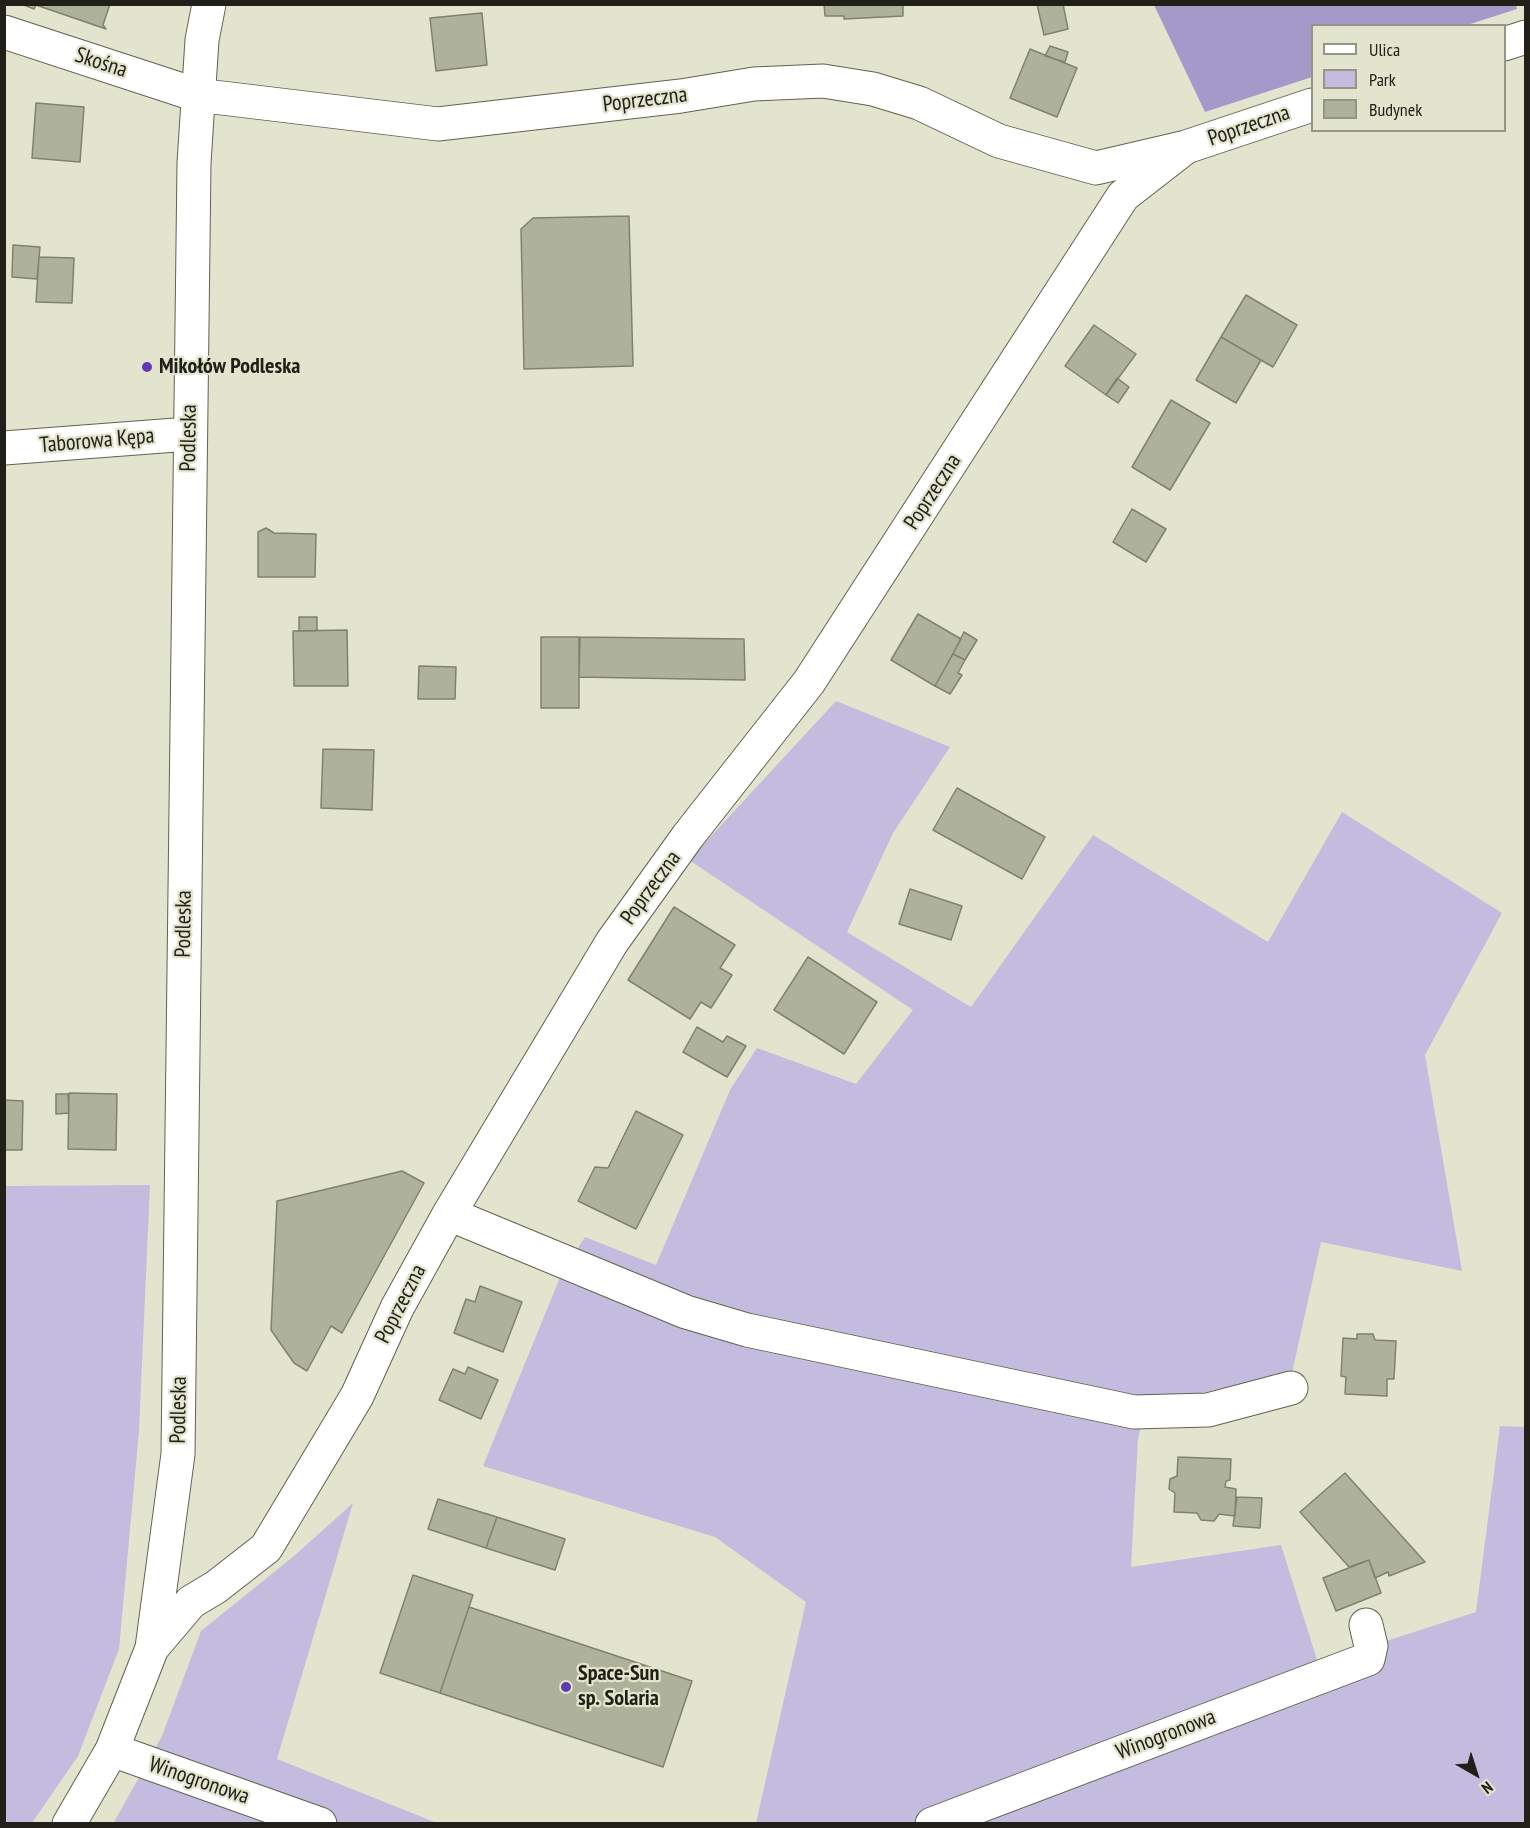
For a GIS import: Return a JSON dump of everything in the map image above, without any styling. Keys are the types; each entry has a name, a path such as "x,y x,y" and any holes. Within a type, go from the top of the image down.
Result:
{"street":[{"name":"Podleska","path":"69,1824 112,1750 152,1648 178,1454 189,434 197,95 209,4"},
{"name":"Skośna","path":"4,32 197,95"},
{"path":"1506,43 1526,37"},
{"name":"Poprzeczna","path":"197,95 438,124 681,96 754,84 823,81 873,89 919,103 999,141 1096,168 1186,147 1311,105"},
{"name":"Poprzeczna","path":"152,1648 191,1602 216,1587 266,1548 357,1396 397,1308 449,1214 612,942 688,836 809,682 1123,196 1186,147"},
{"name":"Taborowa Kępa","path":"4,448 189,434"},
{"path":"449,1214 686,1312 747,1330 1134,1412 1209,1410 1291,1388"},
{"name":"Winogronowa","path":"932,1824 1368,1659 1371,1646 1366,1625"},
{"name":"Winogronowa","path":"112,1750 320,1824"}],"green space":[{"path":"836,701 950,747 893,833 847,932 971,1007 1093,835 1268,942 1342,812 1502,913 1425,1055 1462,1271 1321,1242 1292,1373 1146,1405 1138,1439 1131,1567 1281,1545 1318,1663 1476,1612 1500,1426 1525,1427 1525,1823 756,1823 806,1602 715,1537 483,1466 561,1275 585,1237 656,1265 730,1090 757,1048 856,1084 913,1010 689,860"},
{"path":"150,1185 139,1431 119,1649 78,1756 32,1823 5,1823 5,1186"},
{"path":"353,1503 277,1759 437,1823 113,1824 162,1736 201,1631 294,1556"}],"shaded area":[{"path":"1154,5 1516,5 1517,9 1470,24 1311,24 1311,77 1205,112"}],"building":[{"path":"21,4 110,4 103,25 106,29 36,5 34,9"},
{"path":"824,4 903,4 903,16 844,19 844,16 825,16"},
{"path":"1037,4 1063,4 1068,29 1044,35"},
{"path":"482,13 487,65 436,71 430,18"},
{"path":"1050,46 1068,52 1065,62 1045,56"},
{"path":"1030,49 1077,68 1057,117 1010,98"},
{"path":"36,103 84,107 80,162 32,158"},
{"path":"629,216 633,366 524,369 521,229 533,218"},
{"path":"13,245 40,247 37,279 12,277"},
{"path":"39,257 74,258 72,303 36,302"},
{"path":"1246,295 1297,325 1273,367 1221,337"},
{"path":"1094,325 1136,354 1106,395 1065,366"},
{"path":"1221,337 1261,360 1236,403 1196,380"},
{"path":"1117,378 1129,387 1118,403 1106,395"},
{"path":"1171,400 1210,423 1170,490 1132,467"},
{"path":"1132,509 1166,529 1146,562 1113,542"},
{"path":"266,528 274,533 316,534 315,577 258,577 258,532"},
{"path":"918,614 961,639 935,686 891,660"},
{"path":"299,617 317,617 317,631 299,631"},
{"path":"347,630 348,686 294,686 293,631"},
{"path":"964,632 977,640 965,660 953,654"},
{"path":"541,637 579,637 579,708 541,708"},
{"path":"580,637 744,639 745,680 579,677"},
{"path":"953,654 965,660 958,673 962,675 950,694 935,686"},
{"path":"419,666 456,667 455,699 418,699"},
{"path":"323,749 374,750 372,810 321,808"},
{"path":"957,788 1045,837 1022,879 933,830"},
{"path":"910,889 962,906 951,940 899,924"},
{"path":"674,907 735,945 720,968 732,975 711,1008 701,1002 690,1019 628,980"},
{"path":"808,957 877,1002 844,1054 774,1010"},
{"path":"697,1027 723,1042 727,1036 746,1046 727,1077 683,1052"},
{"path":"69,1093 117,1094 116,1150 68,1149"},
{"path":"56,1094 68,1094 69,1113 56,1114"},
{"path":"4,1100 23,1101 22,1150 4,1150"},
{"path":"636,1111 683,1135 636,1229 578,1201 595,1167 608,1168"},
{"path":"402,1171 424,1183 342,1333 331,1326 307,1371 294,1363 271,1330 277,1201"},
{"path":"480,1286 522,1302 503,1352 454,1333 466,1299 475,1302"},
{"path":"1357,1334 1373,1334 1375,1340 1396,1341 1394,1379 1387,1379 1387,1396 1345,1394 1346,1377 1341,1376 1343,1338 1357,1339"},
{"path":"468,1367 498,1380 481,1419 439,1400 453,1369 465,1374"},
{"path":"1178,1457 1231,1459 1230,1480 1226,1481 1225,1487 1236,1489 1235,1516 1219,1514 1214,1521 1201,1520 1197,1513 1174,1512 1175,1493 1169,1489 1170,1479 1177,1476"},
{"path":"1345,1473 1425,1562 1389,1576 1388,1572 1375,1578 1369,1560 1349,1567 1300,1512"},
{"path":"1237,1497 1262,1498 1260,1528 1233,1526"},
{"path":"438,1499 497,1517 486,1548 428,1529"},
{"path":"497,1517 565,1539 555,1570 486,1548"},
{"path":"1369,1560 1381,1593 1336,1611 1323,1578"},
{"path":"413,1575 473,1595 440,1693 380,1673"},
{"name":"Space-Sun sp. Solaria","path":"469,1607 692,1681 663,1767 440,1693"}],"place":[{"name":"Mikołów Podleska","path":"147,367"},
{"name":"Space-Sun sp. Solaria","path":"566,1687"}]}
